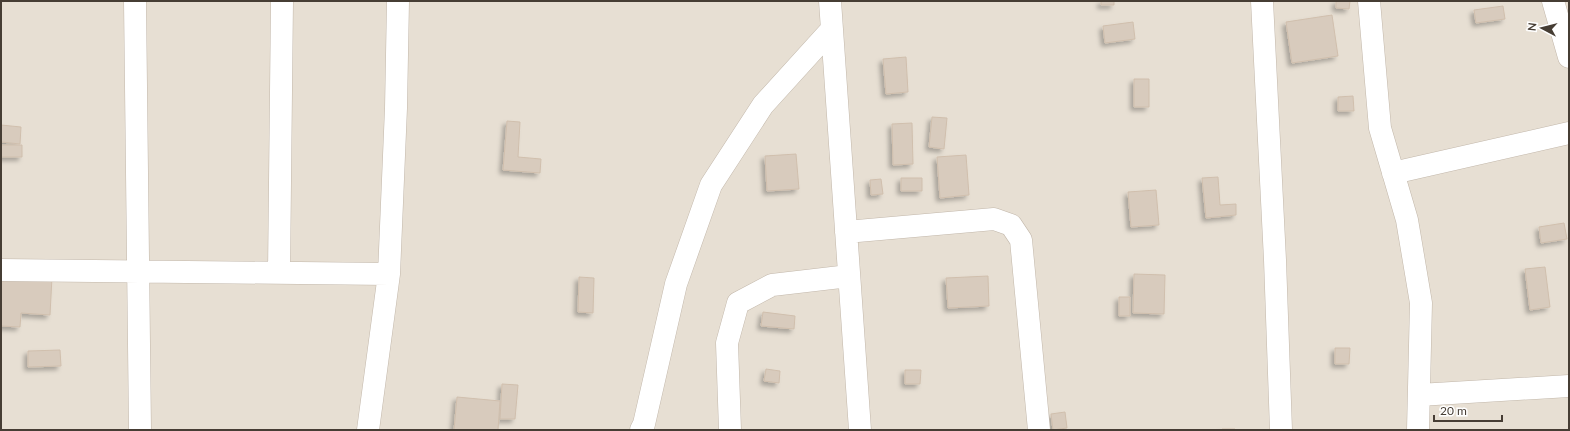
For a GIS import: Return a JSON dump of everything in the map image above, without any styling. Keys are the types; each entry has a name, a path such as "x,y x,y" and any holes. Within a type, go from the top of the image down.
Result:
{"street":[{"path":"135,1 140,271 140,430"},
{"path":"279,273 282,1"},
{"path":"368,430 389,274 396,108 398,1"},
{"path":"830,1 860,430"},
{"path":"1262,1 1275,260 1281,430"},
{"path":"1369,1 1380,128 1407,220 1421,303 1418,430"},
{"path":"1553,1 1569,57"},
{"path":"641,430 644,424 676,284 712,185 763,105 832,29"},
{"path":"1393,173 1569,133"},
{"path":"846,232 994,219 1011,225 1021,240 1039,430"},
{"path":"1,270 389,274"},
{"path":"730,430 727,343 738,304 772,285 849,276"},
{"path":"1419,395 1569,386"}],"shaded area":[{"path":"1,1 1569,1 1569,430 1,430"}],"building":[{"path":"1101,1 1114,1 1114,5 1101,5"},
{"path":"1336,1 1350,1 1349,9 1336,8"},
{"path":"1503,6 1505,19 1476,23 1474,10"},
{"path":"1332,15 1338,56 1292,63 1286,22"},
{"path":"1133,22 1135,39 1105,43 1103,26"},
{"path":"906,57 908,92 886,94 883,59"},
{"path":"1134,79 1149,79 1149,107 1134,107"},
{"path":"1353,96 1354,111 1338,111 1338,97"},
{"path":"932,117 947,118 944,149 929,147"},
{"path":"507,121 520,122 518,157 541,159 540,173 503,170"},
{"path":"912,123 913,164 893,165 892,124"},
{"path":"1,125 21,127 20,144 1,142"},
{"path":"1,145 22,145 22,157 1,157"},
{"path":"796,154 799,189 767,191 765,156"},
{"path":"966,155 969,195 940,198 937,157"},
{"path":"1218,177 1220,205 1236,204 1236,215 1206,218 1202,178"},
{"path":"901,178 922,178 922,191 901,191"},
{"path":"881,179 883,194 871,195 870,180"},
{"path":"1156,190 1159,225 1131,227 1128,192"},
{"path":"1564,223 1567,239 1541,243 1539,227"},
{"path":"1545,267 1550,307 1530,310 1525,269"},
{"path":"1,274 52,277 50,315 21,313 20,327 1,326"},
{"path":"1134,274 1165,275 1164,314 1133,313"},
{"path":"988,276 989,306 948,308 946,278"},
{"path":"579,277 594,278 593,313 578,312"},
{"path":"1119,297 1130,297 1130,316 1119,316"},
{"path":"763,312 795,316 794,329 761,326"},
{"path":"1335,348 1350,348 1349,364 1335,364"},
{"path":"60,350 61,366 28,367 28,351"},
{"path":"766,369 780,371 779,383 764,381"},
{"path":"905,370 921,370 920,384 905,384"},
{"path":"502,384 518,385 515,419 500,419"},
{"path":"457,397 500,401 498,430 454,430"},
{"path":"1065,412 1067,428 1053,430 1051,414"},
{"path":"1235,429 1235,430 1222,430"}]}
